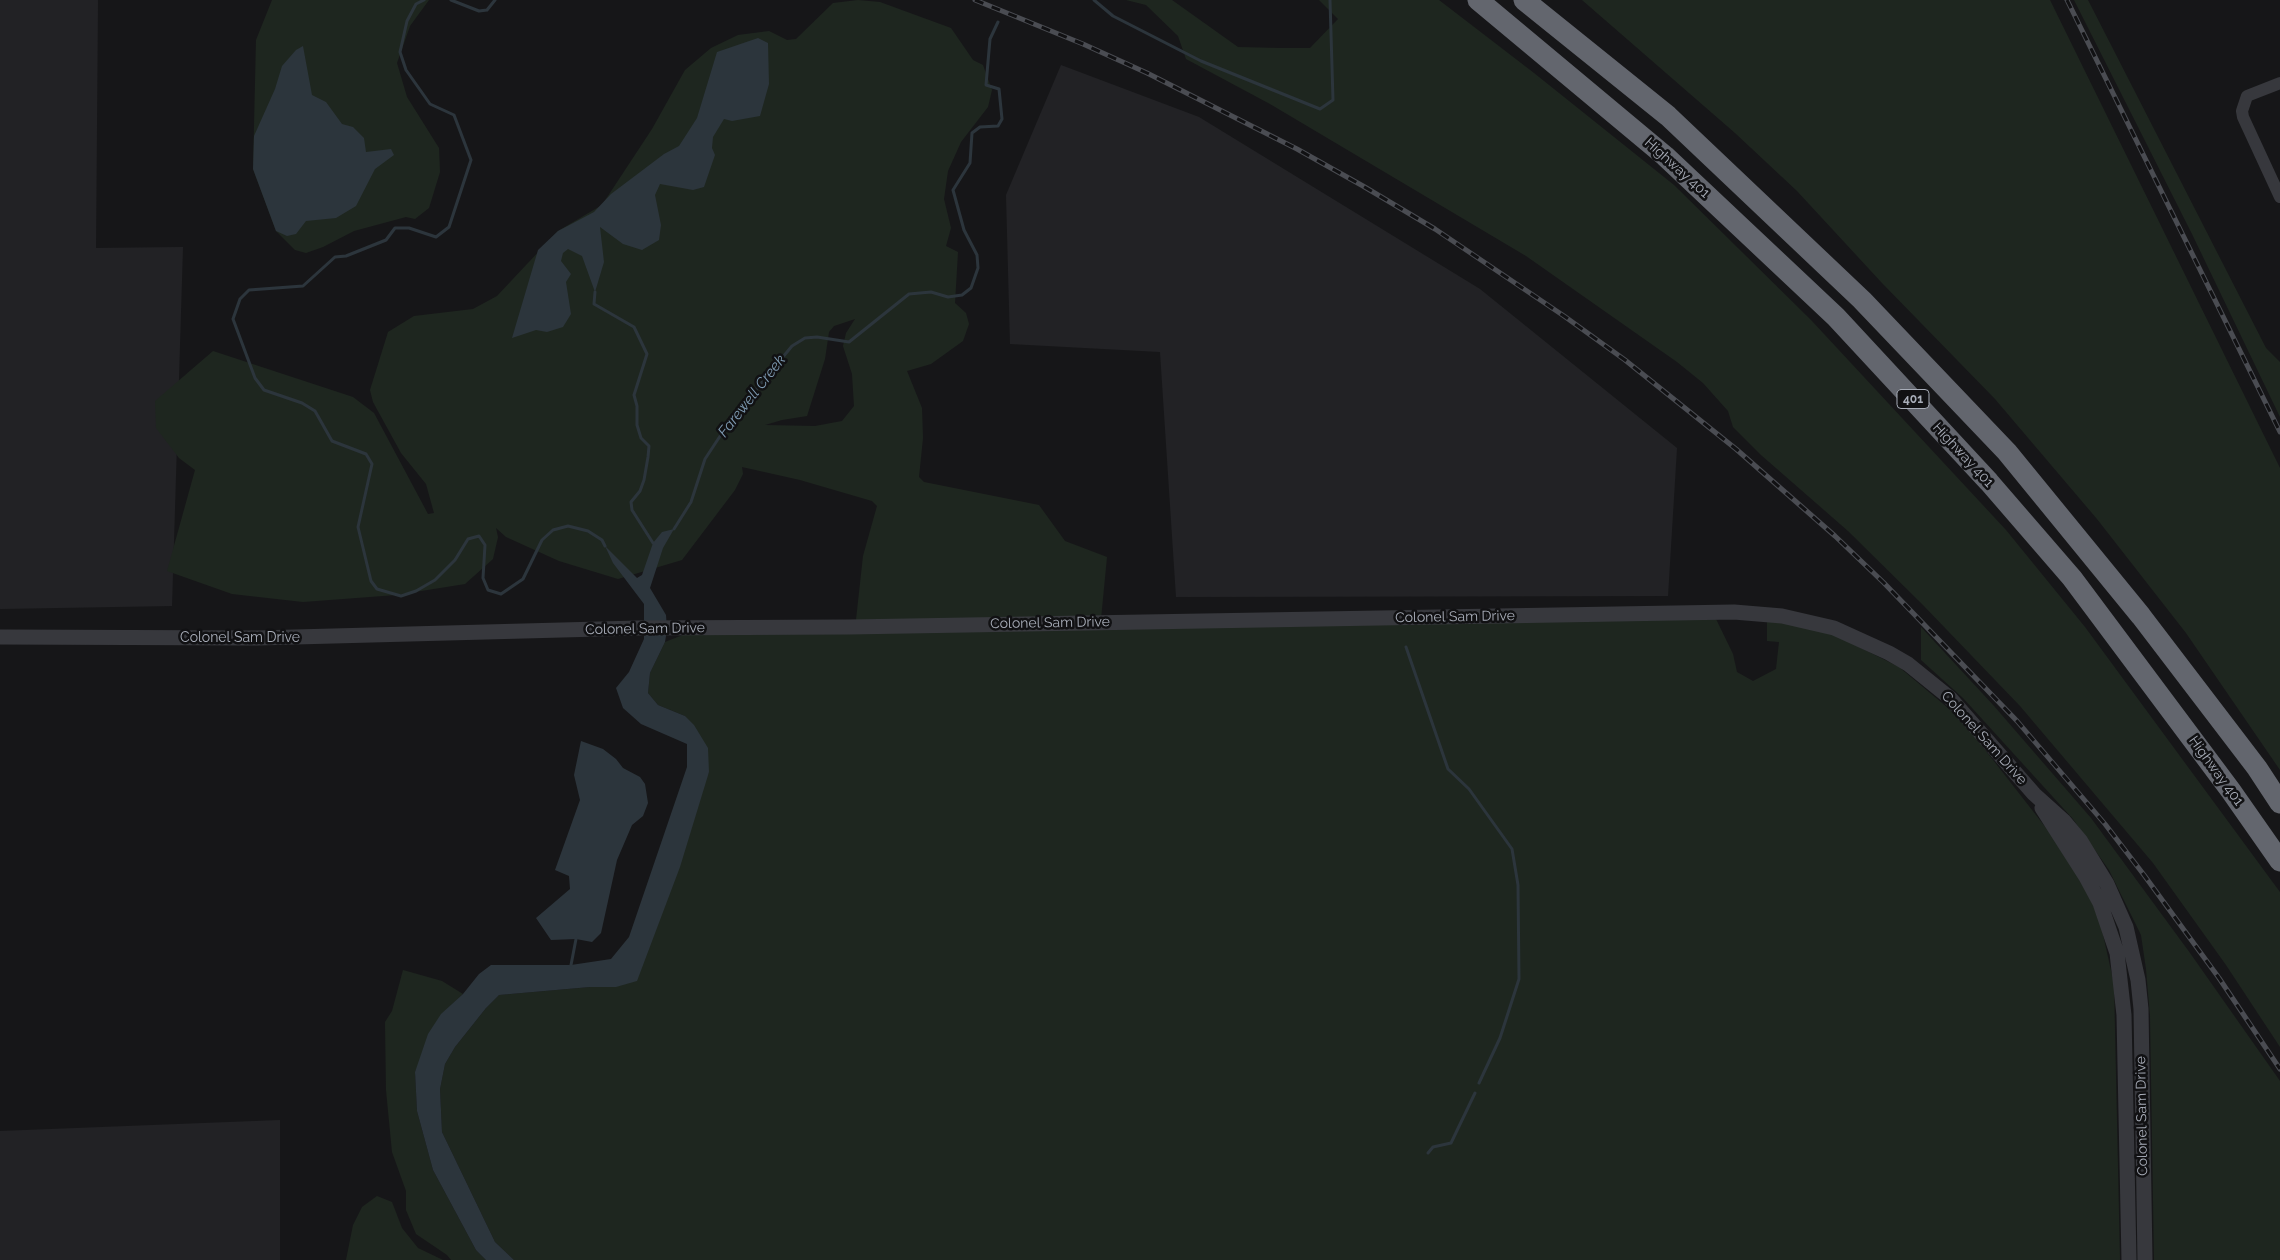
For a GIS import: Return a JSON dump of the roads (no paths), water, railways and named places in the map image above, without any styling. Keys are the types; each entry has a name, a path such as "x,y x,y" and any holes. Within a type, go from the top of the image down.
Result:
{"highway":[{"name":"Highway 401","path":"1478,0 1665,156 1836,317 1989,482 2072,578 2225,783 2280,861"},
{"name":"401","path":"1524,0 1675,122 1862,300 2007,452 2141,616 2257,768 2280,803"}],"street":[{"path":"2280,83 2247,96 2242,111 2243,118 2280,197"},
{"name":"Colonel Sam Drive","path":"0,637 257,638 638,628 849,627 1734,612 1782,616 1834,628 1865,640 1908,664 1950,698 2034,794 2064,821 2093,861 2106,884 2126,927 2133,954 2141,1009 2145,1260"},
{"name":"Colonel Sam Drive","path":"2034,794 2086,876 2103,911 2117,953 2124,1015 2129,1260"}],"waterway":[{"path":"424,0 416,4 407,21 400,52 406,70 430,104 454,115 471,160 449,227 436,237 409,228 395,228 386,240 346,256 335,257 303,286 249,290 240,299 233,319 255,378 264,390 302,403 315,411 332,441 366,454 372,464 358,527 371,581 377,589 401,596 416,591 435,580 455,560 468,539 479,536 485,545 483,578 488,590 501,594 523,579 542,540 553,530 568,526 588,531 602,540 605,546"},
{"path":"451,0 479,11 487,10 495,0"},
{"path":"1094,0 1113,16 1201,61 1320,109 1333,100 1330,0"},
{"name":"Farewell Creek","path":"674,529 691,502 705,459 730,421 792,346 805,338 817,337 849,342 909,294 931,292 948,297 962,295 971,288 978,268 977,255 964,230 953,190 970,163 972,133 980,127 998,126 1002,119 999,89 986,85 990,39 998,22"},
{"path":"595,292 594,304 634,327 647,354 634,395 637,406 637,425 641,438 649,446 648,457 640,491 631,502 632,510 653,543"},
{"path":"1406,647 1448,769 1469,789 1512,849 1518,885 1519,979 1500,1038 1479,1083"},
{"path":"571,965 576,939"},
{"path":"1428,1153 1433,1147 1451,1143 1475,1093"}],"railway":[{"path":"975,0 1083,44 1147,73 1297,149 1363,186 1435,229 1564,316 1625,360 1736,449 1835,536 1884,583 2017,721 2105,824 2144,875 2219,978 2280,1069"},
{"path":"2067,0 2280,432"}]}
